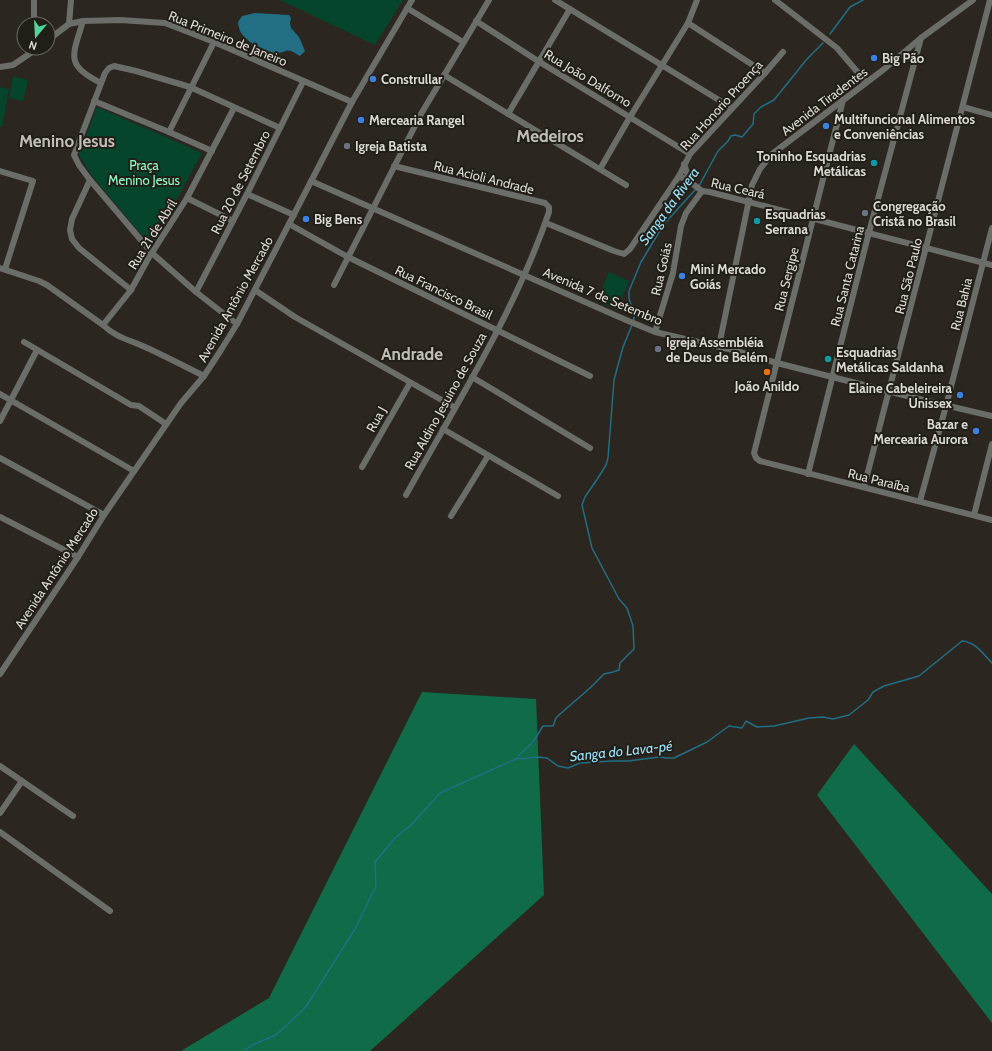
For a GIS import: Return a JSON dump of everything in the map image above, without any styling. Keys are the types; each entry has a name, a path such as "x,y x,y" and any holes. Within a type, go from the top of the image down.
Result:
{"street":[{"path":"34,0 34,16"},
{"path":"69,24 71,0"},
{"name":"Avenida Antônio Mercado","path":"0,674 78,557 104,515 181,402 204,376 237,324 352,102 412,0"},
{"path":"334,285 420,114 489,0"},
{"path":"555,0 732,108"},
{"path":"600,170 630,117 688,24 697,0"},
{"path":"775,0 837,48 866,82"},
{"name":"Avenida Tiradentes","path":"718,346 752,185 760,169 772,154 921,38 973,0"},
{"name":"Rua São Paulo","path":"864,487 990,0"},
{"path":"407,8 463,42"},
{"path":"508,114 570,9"},
{"name":"Rua Primeiro de Janeiro","path":"56,34 69,24 83,21 120,20 165,23 214,42 352,102"},
{"path":"83,21 74,54 74,61 79,70 101,83"},
{"name":"Rua João Dalforno","path":"476,21 538,61 690,154"},
{"path":"688,24 765,73"},
{"name":"Rua Santa Catarina","path":"808,474 869,233 921,38"},
{"path":"169,132 214,42"},
{"name":"Rua Honorio Proença","path":"546,223 614,252 624,254 630,249 679,176 690,154 783,52"},
{"path":"0,67 13,65 25,56"},
{"path":"237,324 196,292 152,253 90,180 79,166 74,155 101,83 109,68 114,66 136,71 190,88 280,128"},
{"path":"444,75 626,185"},
{"name":"Rua 20 de Setembro","path":"196,292 303,82"},
{"name":"Rua Sergipe","path":"760,461 756,458 754,453 843,100"},
{"path":"94,102 212,151"},
{"path":"963,107 992,115"},
{"name":"Rua 21 de Abril","path":"103,325 131,290 152,253 187,198 234,108"},
{"path":"684,164 690,182"},
{"name":"Rua Acioli Andrade","path":"394,166 545,203 549,207 546,223"},
{"path":"0,171 33,181 2,269 47,285 119,337 149,349 204,376"},
{"name":"Rua Ceará","path":"679,176 700,190 992,265"},
{"path":"90,180 72,219 70,230 72,239 79,248 131,290"},
{"name":"Avenida 7 de Setembro","path":"311,181 655,332 718,346 777,363 946,406 992,416"},
{"name":"Rua Goiás","path":"655,332 673,273 681,226 686,213 700,190"},
{"path":"247,194 294,215"},
{"path":"187,198 233,221"},
{"name":"Rua Aldino Jesuino de Souza","path":"406,495 497,330 525,275 546,223"},
{"name":"Rua Francisco Brasil","path":"289,224 348,257 590,376"},
{"name":"Rua Bahia","path":"920,501 992,228"},
{"path":"254,290 295,317 454,408"},
{"path":"24,342 131,405 139,406 166,424"},
{"path":"0,421 37,350"},
{"path":"472,377 590,448"},
{"name":"Rua J","path":"362,467 410,383"},
{"path":"0,394 134,472"},
{"path":"443,429 558,496"},
{"path":"974,515 992,444"},
{"path":"451,516 488,456"},
{"path":"0,458 104,515"},
{"name":"Rua Paraíba","path":"760,461 992,520"},
{"path":"0,517 78,557"},
{"path":"0,766 73,816"},
{"path":"0,813 22,781"},
{"path":"0,832 110,911"}],"green space":[{"path":"280,0 403,0 375,45"},
{"path":"13,76 28,80 23,101 9,98"},
{"path":"0,87 9,89 2,127 0,127"},
{"name":"Praça Menino Jesus","path":"97,107 202,153 151,246 92,176 79,155"},
{"path":"609,272 629,281 617,310 597,301"},
{"path":"422,692 536,699 544,895 370,1051 181,1051 269,998"},
{"path":"854,744 992,894 992,1023 817,795"}],"water":[{"path":"255,13 289,15 291,18 291,28 299,37 305,51 300,56 289,51 274,53 260,48 246,39 240,31 238,22 242,16"}],"waterway":[{"name":"Sanga da Rivera","path":"830,34 850,7 863,0"},
{"name":"Sanga da Rivera","path":"699,186 718,151 731,136 735,135 742,137 753,124 754,114 761,107 774,100 807,59 823,43"},
{"name":"Sanga da Rivera","path":"633,321 635,315 629,299 629,291 641,262 664,224 696,189"},
{"name":"Sanga da Rivera","path":"518,758 519,755 533,742 543,726 553,726 556,718 604,674 619,670 620,663 634,649 633,626 627,608 619,599 592,548 582,505 585,497 606,465 608,458 614,380 623,347 632,325"},
{"name":"Sanga do Lava-pé","path":"518,758 547,758 558,766 568,768 580,763 628,761 660,757 674,758 707,742 729,726 742,728 746,721 757,727 774,726 809,718 823,717 833,719 849,715 868,700 873,692 884,686 919,676 962,641 975,646 992,663"},
{"path":"244,1051 252,1045 276,1035 305,1008 355,929 376,886 375,862 394,839 411,825 440,793 518,758"}],"place":[{"name":"Big Pão","path":"874,58"},
{"name":"Construllar","path":"373,79"},
{"name":"Mercearia Rangel","path":"361,120"},
{"name":"Multifuncional Alimentos e Conveniências","path":"826,126"},
{"name":"Igreja Batista","path":"347,146"},
{"name":"Toninho Esquadrias Metálicas","path":"874,163"},
{"name":"Congregação Cristã no Brasil","path":"865,213"},
{"name":"Big Bens","path":"306,219"},
{"name":"Esquadrias Serrana","path":"757,221"},
{"name":"Mini Mercado Goiás","path":"682,276"},
{"name":"Igreja Assembléia de Deus de Belém","path":"658,349"},
{"name":"Esquadrias Metálicas Saldanha","path":"828,359"},
{"name":"João Anildo","path":"767,372"},
{"name":"Elaine Cabeleireira Unissex","path":"960,395"},
{"name":"Bazar e Mercearia Aurora","path":"976,431"}],"district":[{"name":"Medeiros","path":"550,136"},
{"name":"Menino Jesus","path":"67,141"},
{"name":"Andrade","path":"412,354"}]}
